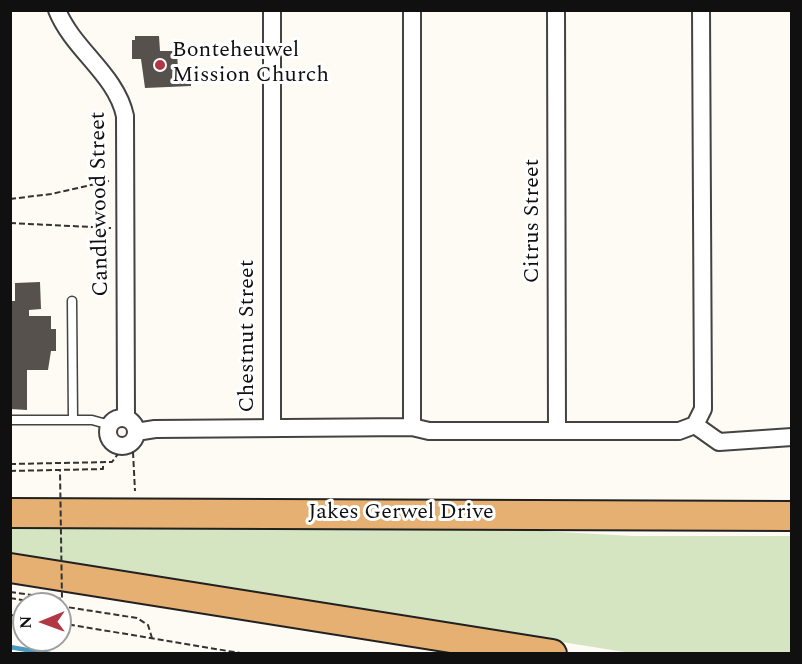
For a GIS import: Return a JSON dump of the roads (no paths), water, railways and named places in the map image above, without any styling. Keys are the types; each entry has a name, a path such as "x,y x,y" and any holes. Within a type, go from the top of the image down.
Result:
{"highway":[{"name":"Jakes Gerwel Drive","path":"10,513 792,516"},
{"path":"10,568 552,654"}],"street":[{"name":"Candlewood Street","path":"57,10 75,44 111,85 120,99 126,125 126,418"},
{"name":"Chestnut Street","path":"272,10 272,428 412,427"},
{"path":"412,10 412,427 429,431 679,431 695,424 703,410 701,10"},
{"name":"Citrus Street","path":"556,10 557,431"},
{"path":"126,418 133,423 136,432 130,444 117,445 110,438 110,425 117,419 126,418"},
{"path":"695,424 719,442 792,437"},
{"path":"136,432 155,429 272,428"}],"lane":[{"path":"72,301 73,420"},
{"path":"10,420 92,420 110,425"}],"waterway":[{"path":"10,647 50,654"}],"place":[{"name":"Bonteheuwel Mission Church","path":"160,65"}]}
